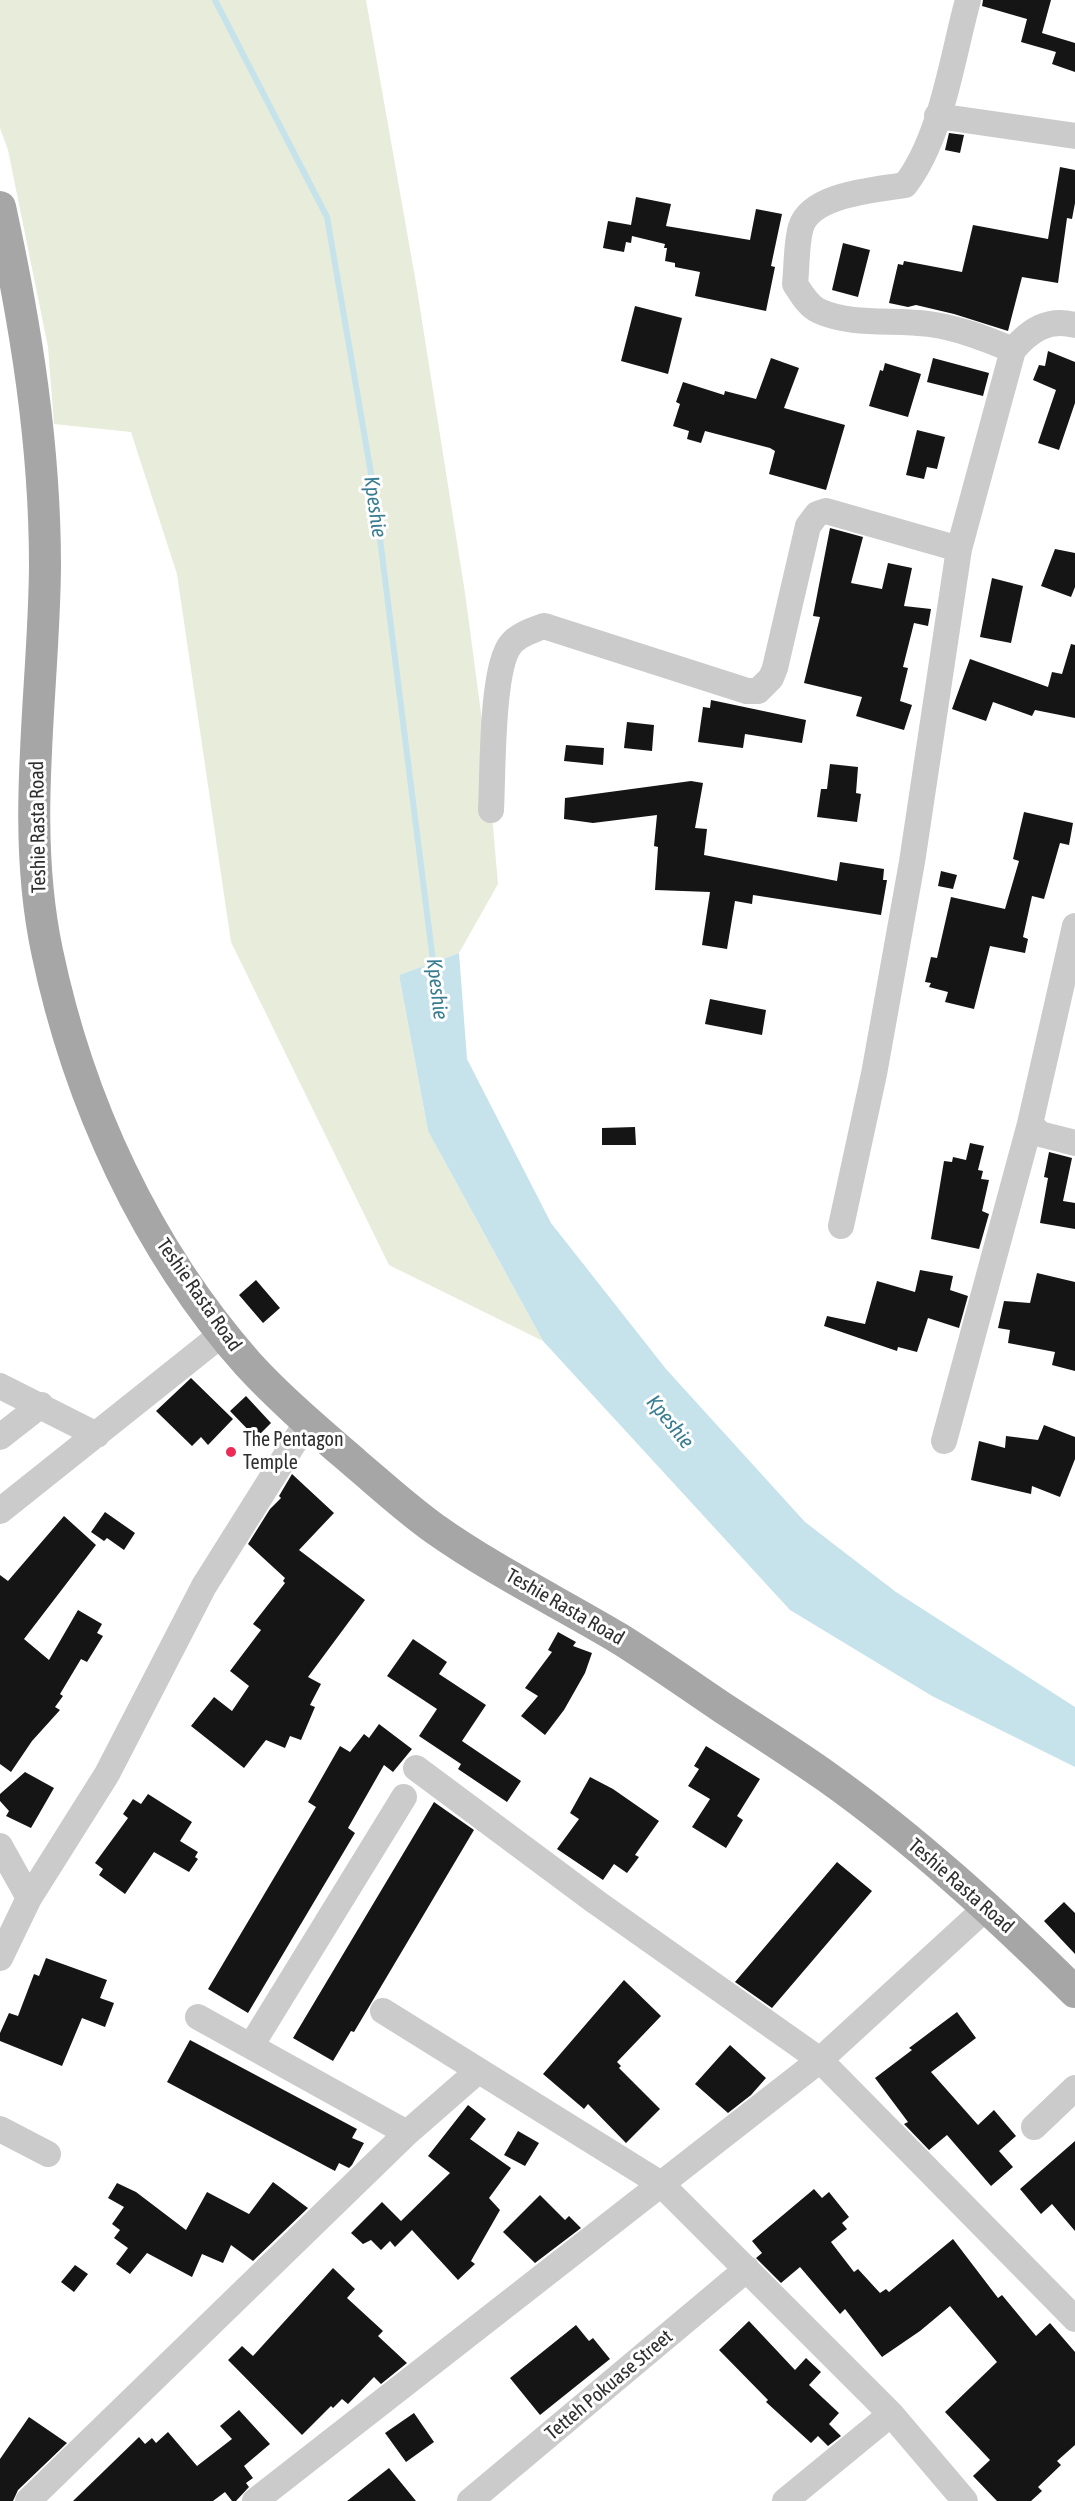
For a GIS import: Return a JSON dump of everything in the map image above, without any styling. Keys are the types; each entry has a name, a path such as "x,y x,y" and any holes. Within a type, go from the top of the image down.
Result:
{"main road":[{"name":"Teshie Rasta Road","path":"0,207 29,355 43,485 45,566 34,832 37,885 45,941 69,1041 103,1130 169,1259 222,1334 252,1368 308,1422 434,1528 625,1643 827,1777 892,1826 988,1906 1075,1992"}],"street":[{"path":"968,0 937,116 917,169 905,185 832,199 815,207 801,226 795,284 807,301 818,310 841,317 929,324 963,331 1013,350"},
{"path":"937,116 1075,136"},
{"path":"841,1226 874,1074 912,862 959,549 1013,350 1024,336 1038,327 1060,321 1075,325"},
{"path":"491,810 499,670 511,644 528,633 544,626 747,691 758,691 771,678 775,668 808,526 818,514 826,512 959,549"},
{"path":"944,1441 1030,1124 1075,926"},
{"path":"1030,1124 1040,1134 1075,1143"},
{"path":"0,1511 222,1334"},
{"path":"0,1386 97,1435"},
{"path":"0,1437 40,1406"},
{"path":"0,1958 29,1899 107,1774 204,1586 308,1422"},
{"path":"416,1768 596,1902 820,2060 1075,2319"},
{"path":"251,2046 404,1797"},
{"path":"0,1846 29,1899"},
{"path":"255,2501 820,2060 988,1906"},
{"path":"383,2011 661,2184 891,2414 965,2501"},
{"path":"198,2017 407,2133"},
{"path":"28,2501 407,2133 478,2071"},
{"path":"1034,2127 1075,2088"},
{"path":"0,2129 48,2154"},
{"name":"Tetteh Pokuase Street","path":"470,2501 747,2269"},
{"path":"785,2501 891,2414"}],"green space":[{"path":"0,0 366,0 416,283 465,593 487,758 498,884 459,953 399,975 428,1131 543,1341 389,1265 231,942 177,574 131,432 54,424 48,347 8,150 0,128"}],"water":[{"path":"459,953 467,1059 551,1223 666,1369 805,1522 896,1592 1075,1707 1075,1767 932,1696 790,1610 543,1341 428,1131 399,975"}],"building":[{"path":"983,0 1051,0 1042,33 1075,43 1075,72 1052,64 1056,52 1021,42 1027,19 982,6"},
{"path":"949,133 964,135 960,153 945,150"},
{"path":"1060,167 1075,170 1075,203 1072,219 1067,218 1058,283 1022,277 1008,331 916,305 908,307 889,303 898,264 903,265 904,261 962,272 973,225 1048,239"},
{"path":"636,197 671,204 666,226 750,240 756,209 782,214 771,266 775,267 766,311 695,296 700,272 675,267 675,263 665,261 667,248 664,248 665,244 632,236 631,243 626,242 624,252 603,248 608,221 631,225"},
{"path":"843,243 870,250 858,297 832,290"},
{"path":"635,306 682,318 668,374 621,361"},
{"path":"1048,351 1075,362 1075,403 1059,450 1038,443 1056,390 1033,380 1039,365 1045,366"},
{"path":"771,358 799,368 784,408 845,425 826,490 769,474 775,451 770,448 705,431 701,443 687,439 689,431 673,426 680,404 676,402 683,382 724,395 725,391 756,399"},
{"path":"933,358 989,373 983,396 927,382"},
{"path":"885,363 921,374 908,417 869,406 880,370 883,371"},
{"path":"917,430 945,437 937,469 927,467 924,479 906,475"},
{"path":"830,528 863,537 851,583 882,589 888,563 912,568 904,606 931,609 928,626 914,623 903,667 908,668 900,701 912,705 904,730 856,716 862,697 804,683 820,617 813,616"},
{"path":"1055,549 1075,553 1075,587 1071,597 1041,586"},
{"path":"992,578 1023,586 1011,643 980,637"},
{"path":"1071,644 1075,645 1075,718 1035,710 1032,716 993,702 986,721 952,709 970,659 1048,687 1052,672 1062,674"},
{"path":"711,700 806,720 802,743 745,734 743,748 698,742 703,707 710,708"},
{"path":"627,722 654,725 652,751 624,748"},
{"path":"566,745 604,748 603,765 564,761"},
{"path":"830,764 858,767 856,793 861,794 857,822 817,817 821,789 827,789"},
{"path":"691,781 703,783 695,828 707,829 704,855 837,881 840,862 884,869 883,880 887,880 881,915 753,895 752,904 735,901 727,949 702,945 710,892 655,890 658,847 654,846 657,815 593,823 564,819 565,798"},
{"path":"1024,812 1073,823 1069,845 1060,843 1044,899 1032,896 1023,937 1028,939 1025,953 990,946 974,1009 945,1002 948,992 929,987 931,983 925,982 931,957 937,958 951,897 1005,909 1019,861 1013,859"},
{"path":"941,871 957,875 953,889 938,886"},
{"path":"710,999 766,1010 762,1035 705,1024"},
{"path":"635,1127 636,1145 602,1145 602,1128"},
{"path":"970,1143 984,1146 978,1170 983,1171 981,1179 989,1180 982,1211 989,1214 979,1249 931,1239 944,1161 952,1162 953,1157 966,1160"},
{"path":"1049,1152 1072,1158 1063,1201 1075,1203 1075,1229 1040,1223 1048,1178 1044,1177"},
{"path":"920,1270 953,1276 950,1290 968,1296 959,1328 928,1318 917,1352 898,1347 897,1351 824,1326 827,1316 865,1324 877,1281 915,1292"},
{"path":"1037,1273 1075,1282 1075,1371 1052,1365 1055,1352 1008,1343 1010,1330 998,1328 1004,1301 1030,1303"},
{"path":"256,1280 280,1308 263,1323 239,1295"},
{"path":"191,1378 233,1419 208,1445 201,1437 192,1446 156,1411"},
{"path":"246,1396 271,1423 256,1438 230,1411"},
{"path":"1044,1425 1075,1437 1075,1459 1060,1497 1032,1486 1031,1494 971,1480 979,1441 1005,1448 1006,1436 1038,1440"},
{"path":"292,1474 334,1513 299,1550 365,1600 308,1677 321,1684 310,1705 315,1707 301,1740 290,1736 285,1748 266,1740 244,1768 191,1726 214,1697 232,1711 249,1686 230,1671 261,1630 253,1624 285,1583 283,1581 285,1578 248,1544 270,1509 281,1498 279,1496"},
{"path":"105,1512 135,1533 124,1550 107,1538 104,1541 91,1532"},
{"path":"64,1516 96,1545 24,1639 49,1660 78,1610 102,1624 97,1633 103,1636 87,1662 81,1659 60,1694 63,1696 55,1707 60,1710 32,1741 11,1772 0,1764 0,1575 8,1581"},
{"path":"558,1632 576,1642 573,1646 592,1653 585,1673 564,1710 545,1735 521,1716 538,1696 525,1688 552,1652 548,1650"},
{"path":"413,1639 447,1662 439,1674 486,1705 462,1741 521,1781 507,1802 458,1769 461,1764 419,1736 437,1709 387,1676"},
{"path":"379,1724 412,1749 393,1772 384,1765 348,1828 355,1833 248,2013 208,1989 316,1807 308,1802 340,1746 350,1752 364,1734 369,1738"},
{"path":"706,1746 760,1779 737,1816 743,1820 726,1848 692,1827 710,1799 688,1786 699,1769 694,1766"},
{"path":"25,1772 54,1788 31,1828 6,1816 9,1811 0,1801 0,1794"},
{"path":"590,1777 613,1789 659,1821 635,1855 639,1857 627,1873 614,1864 603,1880 557,1849 579,1819 570,1813"},
{"path":"148,1794 192,1822 180,1841 198,1852 195,1857 198,1859 189,1872 154,1852 125,1894 99,1875 103,1869 95,1863 128,1818 123,1814 133,1799 141,1804"},
{"path":"434,1802 474,1830 354,2032 351,2031 333,2061 293,2038"},
{"path":"837,1862 872,1891 772,2008 735,1982"},
{"path":"1064,1902 1075,1913 1075,1954 1044,1921"},
{"path":"46,1958 107,1980 100,1998 114,2003 105,2027 82,2018 62,2066 0,2041 0,2033 9,2013 18,2016 34,1974 39,1976"},
{"path":"624,1980 661,2016 617,2062 621,2066 619,2068 660,2109 626,2143 588,2104 584,2109 543,2074"},
{"path":"957,2012 976,2038 931,2072 978,2125 994,2110 1016,2136 999,2151 1013,2167 991,2186 947,2135 929,2150 904,2124 908,2122 875,2078 912,2050 909,2048"},
{"path":"190,2040 357,2129 352,2138 364,2143 352,2165 349,2168 339,2163 335,2171 167,2082"},
{"path":"730,2045 766,2078 751,2095 728,2113 695,2084"},
{"path":"468,2105 486,2119 470,2139 511,2168 489,2198 500,2210 471,2261 475,2264 458,2280 412,2230 395,2247 390,2241 381,2250 371,2240 363,2244 351,2233 382,2202 401,2221 450,2173 428,2156"},
{"path":"518,2131 539,2143 525,2166 504,2155"},
{"path":"1075,2141 1075,2231 1052,2204 1041,2214 1020,2189"},
{"path":"273,2182 308,2208 253,2261 231,2245 223,2263 202,2254 192,2277 147,2253 130,2274 116,2264 128,2248 114,2238 120,2230 112,2224 124,2207 108,2198 117,2183 136,2192 186,2230 207,2192 249,2214"},
{"path":"814,2189 822,2198 829,2192 849,2217 842,2223 847,2229 831,2242 854,2272 858,2269 880,2293 886,2289 889,2292 953,2239 998,2298 1002,2295 1036,2336 1050,2323 1075,2352 1075,2445 1057,2461 1061,2465 1038,2487 1042,2491 1031,2501 997,2501 973,2476 990,2460 945,2412 997,2362 950,2306 920,2331 882,2357 845,2309 840,2314 800,2267 781,2283 756,2258 762,2253 752,2241"},
{"path":"540,2195 565,2220 569,2216 581,2228 535,2263 503,2232"},
{"path":"75,2265 88,2274 74,2292 61,2282"},
{"path":"333,2268 355,2289 347,2298 383,2331 378,2336 407,2363 381,2384 374,2377 348,2404 342,2399 333,2408 331,2406 302,2435 228,2360 242,2346 253,2356"},
{"path":"749,2321 795,2370 806,2358 821,2372 809,2385 839,2413 829,2424 841,2436 828,2446 818,2436 811,2443 766,2402 768,2400 719,2350"},
{"path":"576,2325 589,2341 593,2338 610,2359 540,2415 510,2378"},
{"path":"239,2410 270,2444 244,2466 253,2478 246,2483 249,2487 236,2501 232,2501 225,2492 213,2501 73,2501 139,2437 145,2444 152,2438 156,2443 168,2432 197,2466 232,2439 220,2426"},
{"path":"414,2413 434,2442 406,2462 385,2433"},
{"path":"29,2417 67,2443 18,2490 13,2501 0,2501 0,2459"},
{"path":"389,2468 416,2501 347,2501"}],"waterway":[{"name":"Kpeshie","path":"215,0 327,217 374,491 434,969"}],"place":[{"name":"The Pentagon Temple","path":"231,1452"}]}
